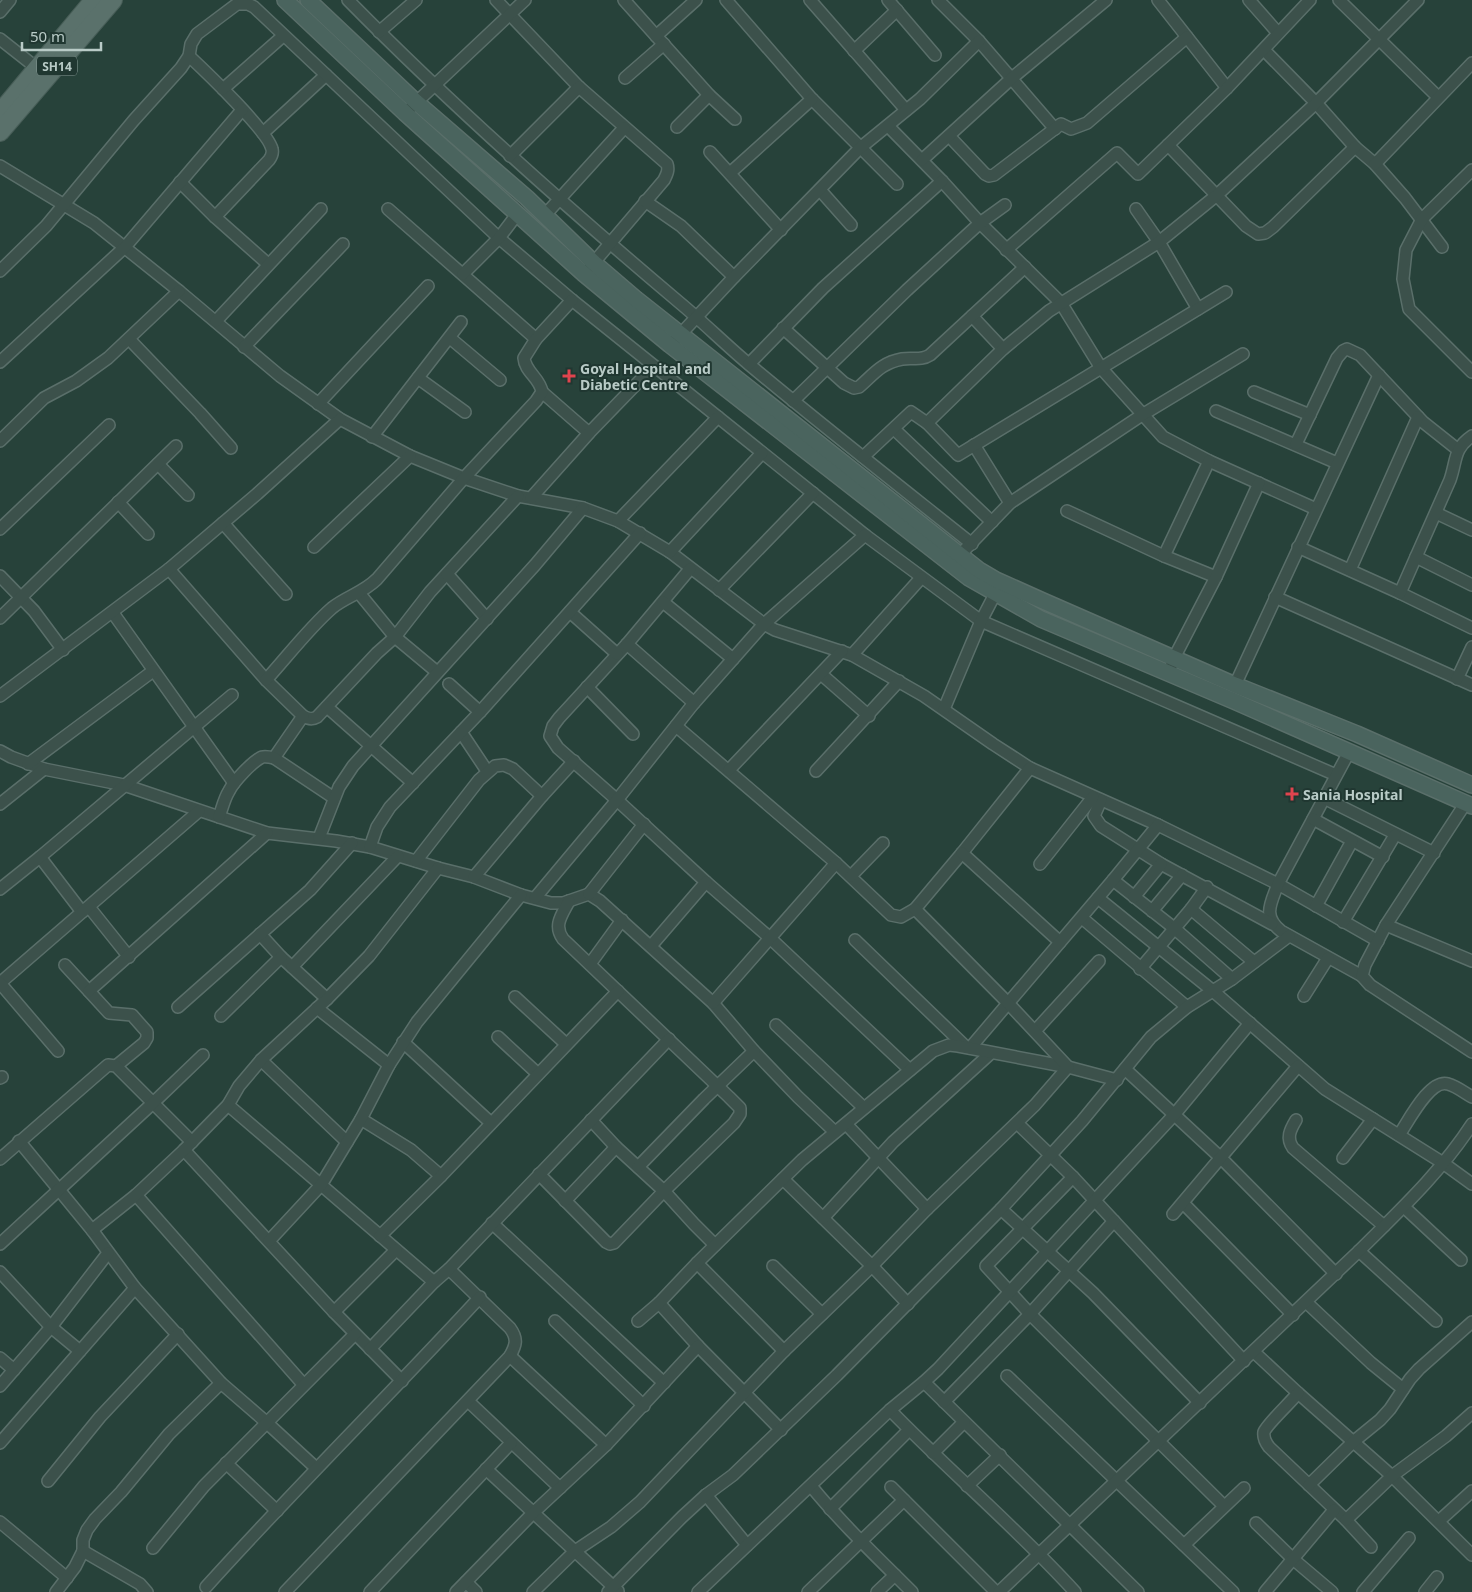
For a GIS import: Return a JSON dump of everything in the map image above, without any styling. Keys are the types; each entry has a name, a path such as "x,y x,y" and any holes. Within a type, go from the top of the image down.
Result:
{"main road":[{"name":"SH14","path":"0,113 94,0"},
{"name":"SH14","path":"0,132 113,0"},
{"path":"285,0 405,113 518,213 950,565 995,594 1041,619 1469,805"},
{"path":"308,0 416,102 544,214 589,269"},
{"path":"675,340 967,549 979,570 996,580 1235,685 1469,781"}],"street":[{"path":"0,12 10,0"},
{"path":"348,0 434,85 510,156 749,364 863,457 967,549"},
{"path":"379,32 416,0"},
{"path":"496,0 579,87 662,159 668,169 664,180 589,269"},
{"path":"405,113 525,0"},
{"path":"625,78 696,0"},
{"path":"726,0 812,99 896,184"},
{"path":"810,0 906,110"},
{"path":"888,0 935,55"},
{"path":"938,0 979,41 1054,129"},
{"path":"922,160 1012,78 1106,0"},
{"path":"1158,0 1227,88"},
{"path":"1249,0 1278,33"},
{"path":"1006,250 1117,153 1138,174 1227,88 1310,0"},
{"path":"1339,0 1438,97"},
{"path":"927,423 1002,350 1061,303 1159,242 1217,195 1316,103 1418,0"},
{"path":"627,1 710,95 735,118"},
{"path":"0,271 65,204 134,120 181,68 189,56 191,44 198,34 237,4 248,4 254,7 499,238 572,300 866,535 981,621 1336,775"},
{"path":"854,51 897,10"},
{"path":"223,89 283,36"},
{"path":"949,136 982,171 989,176 999,172 1061,124 1071,129 1087,123 1187,37"},
{"path":"0,39 38,69"},
{"path":"675,340 860,148 906,110 979,41"},
{"path":"1264,50 1356,147 1375,164 1422,219 1442,247"},
{"path":"189,56 223,89 263,133 270,144 272,155 215,217"},
{"path":"1375,164 1472,63"},
{"path":"263,133 326,75"},
{"path":"510,156 579,87"},
{"path":"676,126 710,95"},
{"path":"730,173 812,99"},
{"path":"0,362 125,247 242,110"},
{"path":"888,126 942,181 980,224 1061,303 1101,368 1163,437 1208,461 1316,509"},
{"path":"544,214 624,128"},
{"path":"1168,145 1252,231 1258,234 1265,233 1274,226 1356,147"},
{"path":"710,152 780,230"},
{"path":"0,166 65,204 125,247 280,376 340,419 372,437 410,456 464,478 518,496 583,508 618,522 670,552 764,624 775,630 847,653 899,681 944,709 1030,768 1158,825 1278,884 1378,941"},
{"path":"1472,170 1422,219 1406,250 1403,279 1409,309 1472,372"},
{"path":"749,364 823,288 942,181"},
{"path":"180,182 215,217 268,264"},
{"path":"820,190 850,225"},
{"path":"645,201 681,226 734,277"},
{"path":"793,401 880,316 980,224 1005,205"},
{"path":"216,321 321,209"},
{"path":"388,209 536,339"},
{"path":"1136,209 1159,242 1198,309"},
{"path":"463,274 499,238 518,213"},
{"path":"244,347 343,244"},
{"path":"783,328 849,386 859,387 882,366 900,360 930,356 1025,267"},
{"path":"318,404 428,286"},
{"path":"0,441 44,398 89,372 129,339 179,291"},
{"path":"863,457 911,412 927,423 958,455 1226,292"},
{"path":"572,300 536,339 524,358 525,364 541,387 542,392 589,433"},
{"path":"972,316 1002,350"},
{"path":"372,437 461,322"},
{"path":"450,338 500,380"},
{"path":"129,339 231,448"},
{"path":"1296,444 1337,358 1343,351 1348,349 1360,355 1418,417 1457,450"},
{"path":"950,565 1010,503 1142,415 1243,354"},
{"path":"531,498 589,433 654,366"},
{"path":"1235,685 1379,375"},
{"path":"418,378 465,412"},
{"path":"266,680 324,616 341,601 368,588 377,579 464,478 536,401 542,392"},
{"path":"1254,392 1310,415"},
{"path":"1216,411 1337,462"},
{"path":"618,522 718,417"},
{"path":"1350,570 1418,417"},
{"path":"0,696 113,613 169,569 340,419"},
{"path":"0,529 109,424"},
{"path":"894,429 992,522"},
{"path":"1400,592 1454,469 1457,450 1472,436"},
{"path":"0,618 176,446"},
{"path":"974,446 1010,503"},
{"path":"670,552 762,453"},
{"path":"314,546 410,456"},
{"path":"1164,556 1208,461"},
{"path":"158,464 188,495"},
{"path":"1169,673 1174,658 1216,577 1259,483"},
{"path":"719,590 813,493"},
{"path":"169,569 266,680 303,716 313,719 318,717 377,653 395,638 412,614 446,574 518,496"},
{"path":"118,502 148,534"},
{"path":"319,838 344,777 486,620 583,508"},
{"path":"1067,511 1164,556 1216,577"},
{"path":"1436,513 1472,530"},
{"path":"223,523 286,594"},
{"path":"370,847 372,838 383,817 640,534"},
{"path":"535,898 618,800 694,703 764,624 866,535"},
{"path":"1298,547 1400,592 1472,628"},
{"path":"1416,557 1472,585"},
{"path":"690,568 664,602 559,718 550,732 550,736 553,742 770,938 910,1070"},
{"path":"446,574 486,620"},
{"path":"0,576 47,627 63,650"},
{"path":"729,770 821,674 847,653 921,578"},
{"path":"359,593 395,638 437,672"},
{"path":"944,709 981,621 995,594"},
{"path":"1274,598 1472,685"},
{"path":"664,602 733,659"},
{"path":"570,612 617,654"},
{"path":"113,613 234,783"},
{"path":"627,644 694,703"},
{"path":"1457,679 1472,647"},
{"path":"28,764 153,671"},
{"path":"821,674 869,716"},
{"path":"816,772 899,681"},
{"path":"449,684 480,712"},
{"path":"586,687 633,734"},
{"path":"0,889 232,695"},
{"path":"327,707 413,783"},
{"path":"274,758 303,716"},
{"path":"676,726 852,876 891,915 901,917 915,909 962,854 1030,768"},
{"path":"461,732 487,771"},
{"path":"0,751 44,769 124,785 267,832 319,838 370,847 551,903 563,903 589,894 644,824"},
{"path":"1272,924 1269,914 1278,884 1349,752"},
{"path":"219,817 228,791 234,783 257,760 268,756 274,758 334,798"},
{"path":"474,878 542,796 574,761"},
{"path":"416,862 479,780 487,771 495,766 504,765 513,769 542,796"},
{"path":"0,804 44,769"},
{"path":"1324,798 1434,853"},
{"path":"1097,799 1095,820 1101,826 1161,864 1207,887 1272,924 1289,936 1362,976 1370,985 1472,1052"},
{"path":"1040,864 1097,799"},
{"path":"1362,976 1365,965 1386,925 1469,805"},
{"path":"58,1051 0,983 199,811"},
{"path":"1313,819 1383,856"},
{"path":"968,1048 1082,918 1158,825"},
{"path":"89,991 267,832"},
{"path":"1344,922 1395,835"},
{"path":"1316,906 1352,841"},
{"path":"178,1007 310,890 352,843"},
{"path":"852,876 883,843"},
{"path":"962,854 1060,942"},
{"path":"292,967 398,856"},
{"path":"40,857 129,957"},
{"path":"713,1003 836,863"},
{"path":"1134,897 1161,864"},
{"path":"92,1230 136,1195 228,1105 239,1086 261,1060 327,999 369,956 438,868"},
{"path":"1152,911 1182,874"},
{"path":"1113,880 1174,928 1232,979"},
{"path":"651,946 706,882"},
{"path":"1140,969 1157,947 1191,910 1207,887"},
{"path":"270,1241 321,1185 361,1119 403,1042 434,1000 521,894"},
{"path":"589,894 622,920 713,1003 754,1051 835,1132"},
{"path":"1098,898 1213,991 1325,1089 1443,1163 1472,1184"},
{"path":"539,1174 610,1244 617,1241 664,1191 734,1123 740,1114 740,1108 718,1086 571,948 558,933 558,924 569,901"},
{"path":"915,909 1068,1067"},
{"path":"1191,910 1254,962"},
{"path":"1082,918 1187,1007"},
{"path":"590,964 622,920"},
{"path":"1386,925 1472,961"},
{"path":"260,934 327,999"},
{"path":"486,1469 575,1551 614,1590 682,1517 706,1495 733,1475 781,1430 908,1304 1052,1156 1151,1036 1187,1007 1232,979 1289,936"},
{"path":"855,940 968,1048"},
{"path":"221,1016 281,956"},
{"path":"1304,996 1328,958"},
{"path":"1035,1031 1099,961"},
{"path":"65,965 109,1012 132,1015 147,1032 147,1038 144,1043 116,1066"},
{"path":"380,1236 441,1176 618,991"},
{"path":"515,997 566,1044"},
{"path":"317,1008 389,1065"},
{"path":"698,1592 890,1410 924,1382 1174,1115 1250,1023"},
{"path":"776,1025 864,1108"},
{"path":"498,1037 538,1074"},
{"path":"370,1349 669,1039"},
{"path":"403,1042 491,1123"},
{"path":"638,1321 659,1303 783,1179 835,1132 940,1047 949,1045 968,1048 1068,1067 1116,1080"},
{"path":"638,1167 754,1051"},
{"path":"823,1218 879,1157 991,1053"},
{"path":"0,1244 203,1056"},
{"path":"261,1060 347,1142"},
{"path":"0,1159 103,1068 108,1065 116,1066 153,1103 270,1241 334,1312 402,1381"},
{"path":"1173,1214 1298,1066"},
{"path":"533,1592 575,1551 611,1527 640,1502 784,1351 1017,1123 1052,1087 1068,1067"},
{"path":"1125,1069 1222,1158 1336,1274"},
{"path":"1399,1135 1422,1100 1435,1086 1441,1083 1448,1084 1472,1098"},
{"path":"228,1105 434,1282"},
{"path":"361,1119 411,1150 441,1176"},
{"path":"1343,1158 1373,1119"},
{"path":"591,1120 616,1147 664,1191 715,1245"},
{"path":"1296,1120 1289,1139 1293,1148 1384,1226"},
{"path":"1017,1123 1095,1200 1244,1361"},
{"path":"846,1124 927,1209"},
{"path":"891,1486 998,1592 1254,1352 1404,1207 1443,1163 1472,1124"},
{"path":"19,1141 92,1230 135,1288 221,1383 316,1468"},
{"path":"565,1201 616,1147"},
{"path":"1073,1177 986,1266 1030,1314 1224,1506"},
{"path":"783,1179 908,1304"},
{"path":"136,1195 303,1384"},
{"path":"1183,1203 1293,1315"},
{"path":"1404,1207 1461,1260"},
{"path":"1001,1208 1069,1270 1200,1403"},
{"path":"944,1402 1030,1314 1114,1221"},
{"path":"492,1223 664,1384"},
{"path":"334,1312 396,1250"},
{"path":"1359,1251 1436,1320"},
{"path":"0,1386 51,1327 108,1253"},
{"path":"697,1263 784,1351"},
{"path":"773,1266 822,1314"},
{"path":"285,1592 510,1356 516,1343 514,1334 480,1297 449,1269"},
{"path":"0,1272 51,1327 80,1351"},
{"path":"0,1442 135,1288"},
{"path":"206,1587 316,1468 402,1381 480,1297"},
{"path":"1306,1302 1371,1363 1404,1389"},
{"path":"659,1303 743,1393 781,1430"},
{"path":"555,1321 644,1406"},
{"path":"1309,1485 1353,1442 1380,1420 1419,1368 1472,1322"},
{"path":"48,1481 100,1417 178,1334"},
{"path":"153,1548 204,1486 303,1384 355,1334"},
{"path":"456,1592 533,1513 606,1445 698,1346"},
{"path":"1254,1352 1392,1476 1472,1555"},
{"path":"510,1356 606,1445"},
{"path":"0,1358 14,1370"},
{"path":"1007,1376 1233,1592"},
{"path":"924,1382 1138,1592"},
{"path":"56,1592 75,1567 83,1551 87,1530 95,1519 121,1492 169,1434 221,1383"},
{"path":"1298,1393 1268,1426 1264,1432 1265,1440 1269,1447 1371,1546"},
{"path":"468,1401 560,1488"},
{"path":"890,1410 932,1453 1040,1554 1075,1592"},
{"path":"1346,1520 1392,1476 1446,1436 1472,1413"},
{"path":"932,1453 964,1422"},
{"path":"830,1509 909,1430"},
{"path":"374,1591 511,1443"},
{"path":"967,1486 1000,1455"},
{"path":"226,1463 277,1511"},
{"path":"811,1486 861,1542 912,1592"},
{"path":"1184,1546 1244,1488"},
{"path":"1438,1521 1472,1491"},
{"path":"706,1495 747,1545"},
{"path":"808,1592 904,1500"},
{"path":"1265,1592 1334,1510"},
{"path":"0,1522 67,1578"},
{"path":"1256,1523 1293,1559 1332,1592"},
{"path":"1364,1592 1409,1538"},
{"path":"83,1551 140,1584 147,1592"},
{"path":"877,1592 895,1575"},
{"path":"1425,1592 1437,1577"},
{"path":"466,1582 476,1592"}],"place":[{"name":"Goyal Hospital and Diabetic Centre","path":"569,376"},
{"name":"Sania Hospital","path":"1292,794"}]}
